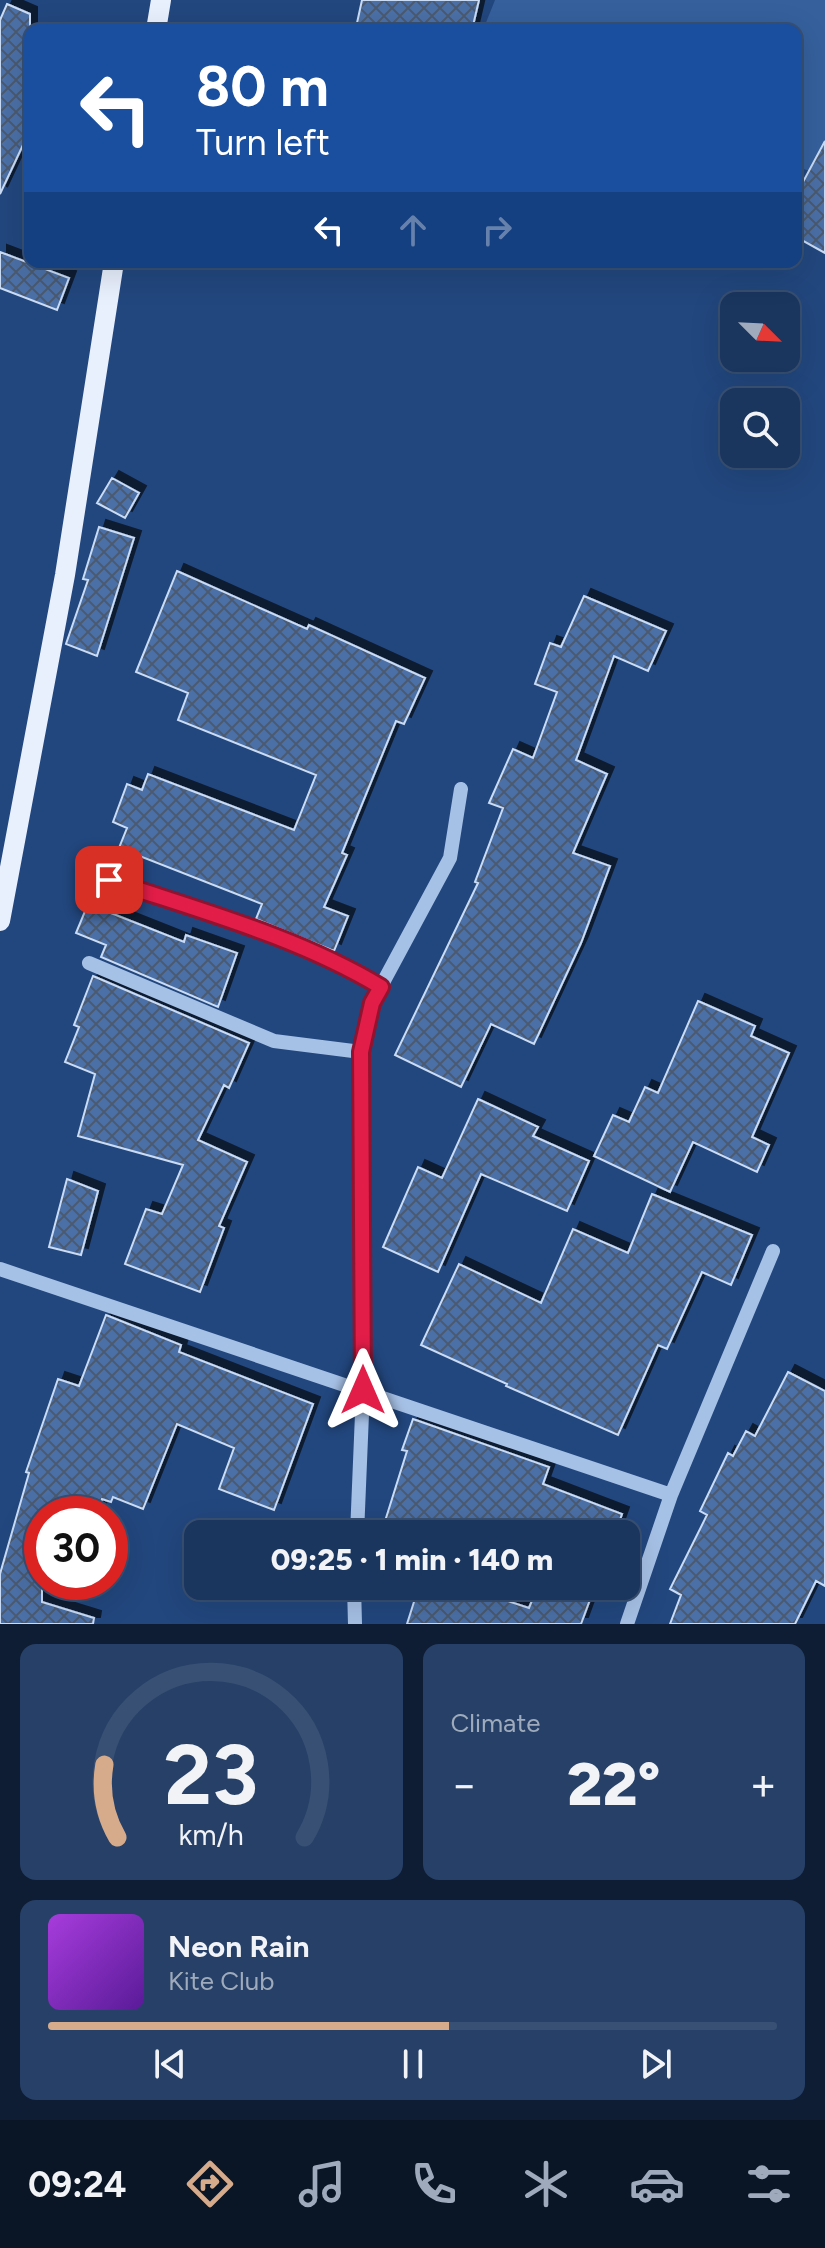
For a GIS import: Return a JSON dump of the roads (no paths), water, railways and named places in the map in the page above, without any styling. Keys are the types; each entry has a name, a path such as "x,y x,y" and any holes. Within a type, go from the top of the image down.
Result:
{"main road":[{"path":"157,24 161,0"},
{"path":"0,921 65,575 113,268"}],"street":[{"path":"358,1520 363,1390 361,1052 372,1003 450,858 461,789"},
{"path":"109,880 295,944 344,964 381,987"},
{"path":"89,963 274,1041 361,1052"},
{"path":"627,1624 671,1495 773,1251"},
{"path":"0,1269 671,1495"},
{"path":"354,1600 355,1624"}]}
